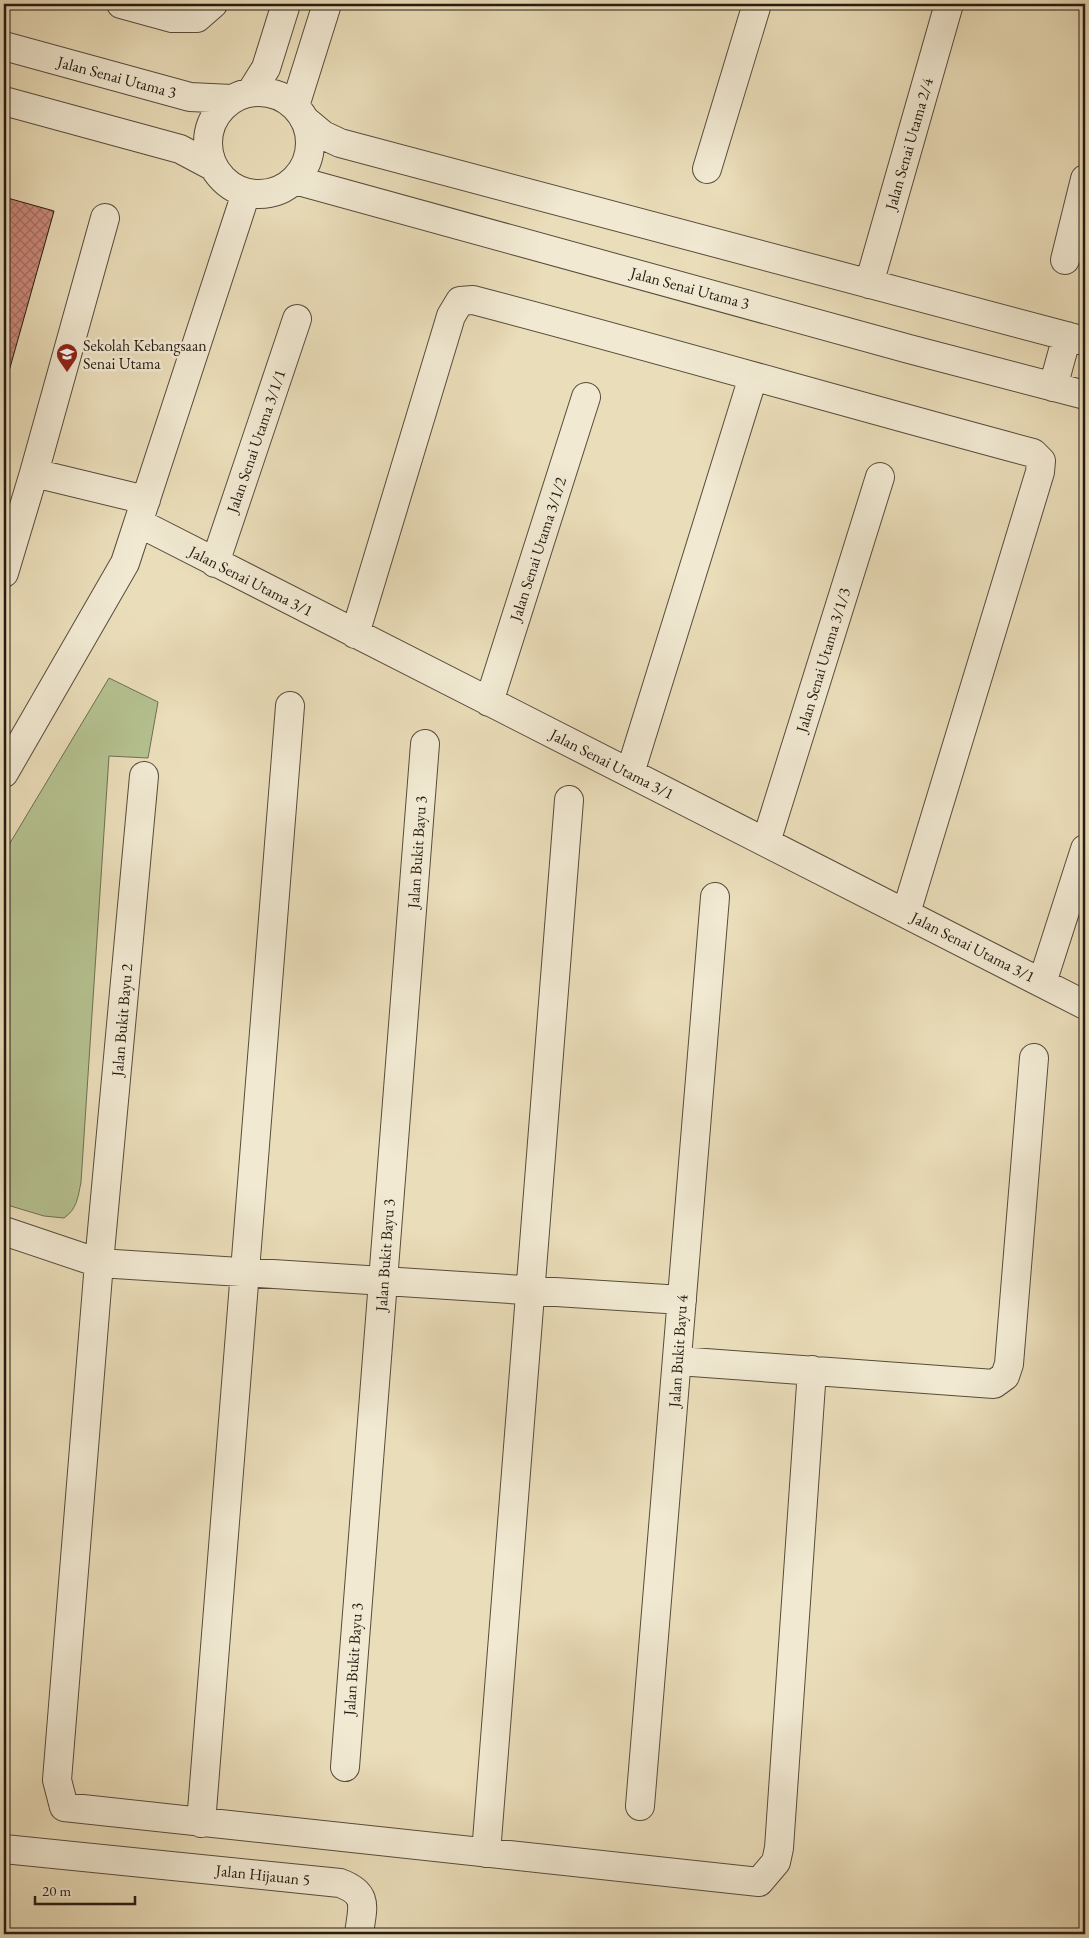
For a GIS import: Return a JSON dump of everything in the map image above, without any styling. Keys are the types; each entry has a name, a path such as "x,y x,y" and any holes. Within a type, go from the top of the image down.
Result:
{"street":[{"path":"121,4 172,18 205,11"},
{"path":"286,4 266,68 242,95 221,108 212,121 208,136 207,152 212,166 222,180 235,189 246,193 266,195 282,190 295,180 305,167 309,152 310,135 300,113 327,4"},
{"path":"707,169 757,4"},
{"name":"Jalan Senai Utama 2/4","path":"869,284 949,4"},
{"name":"Jalan Senai Utama 3","path":"4,46 190,97 242,95"},
{"path":"242,95 267,92 282,97 323,136 340,143 1076,339 1054,387"},
{"path":"4,102 180,149 212,166"},
{"path":"1065,260 1085,179"},
{"name":"Jalan Senai Utama 3","path":"295,180 1085,395"},
{"path":"4,773 125,563 246,193"},
{"path":"4,573 105,218"},
{"path":"355,634 451,316 460,302 473,300 597,332 1033,454 1041,461 1038,481 906,913"},
{"name":"Jalan Senai Utama 3/1/1","path":"215,562 297,319"},
{"path":"630,773 753,377"},
{"name":"Jalan Senai Utama 3/1/2","path":"489,702 586,397"},
{"name":"Jalan Senai Utama 3/1","path":"34,473 142,512 215,562 1085,1004"},
{"name":"Jalan Senai Utama 3/1/3","path":"766,842 880,477"},
{"path":"290,706 201,1823 759,1882 776,1862 779,1848 812,1370"},
{"name":"Jalan Bukit Bayu 3","path":"345,1767 425,744"},
{"name":"Jalan Bukit Bayu 2","path":"144,776 99,1263 57,1780 64,1807 201,1823"},
{"path":"486,1853 569,800"},
{"path":"1042,983 1085,849"},
{"name":"Jalan Bukit Bayu 4","path":"640,1806 715,897"},
{"path":"678,1361 994,1384 1006,1376 1009,1364 1034,1058"},
{"path":"4,1231 99,1263 682,1300"},
{"name":"Jalan Hijauan 5","path":"4,1849 340,1883 354,1888 360,1895 362,1903 359,1934"}],"green space":[{"path":"109,678 158,702 148,758 109,756 81,1182 72,1211 64,1218 44,1216 4,1204 4,853"}],"building":[{"path":"4,197 54,211 4,389"}],"place":[{"name":"Sekolah Kebangsaan Senai Utama","path":"67,373"}]}
